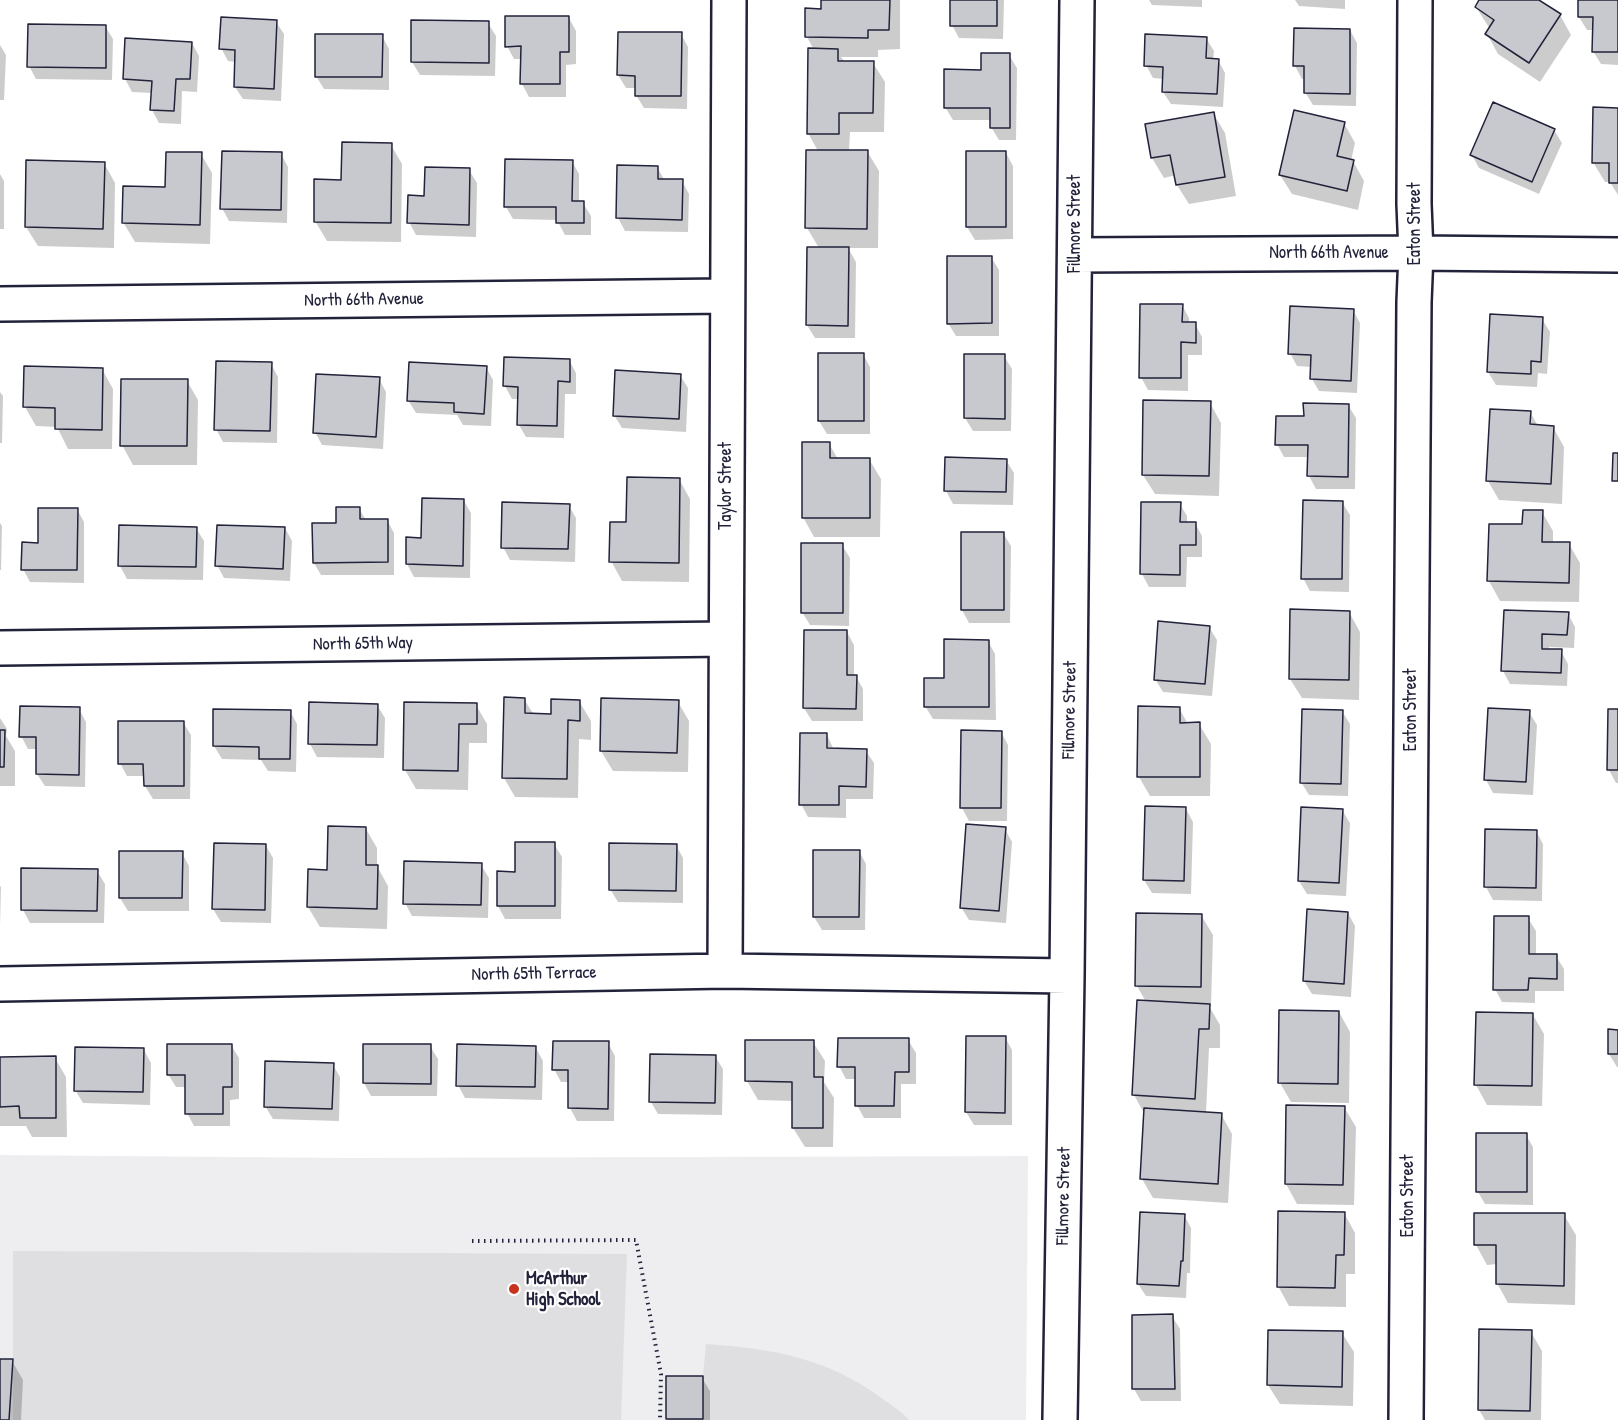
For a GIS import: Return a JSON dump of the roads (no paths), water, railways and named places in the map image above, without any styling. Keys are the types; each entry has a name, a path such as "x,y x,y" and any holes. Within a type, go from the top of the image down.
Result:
{"street":[{"name":"Taylor Street","path":"724,971 729,0"},
{"name":"Fillmore Street","path":"1060,1420 1077,0"},
{"name":"Eaton Street","path":"1406,1420 1416,253 1414,204 1415,0"},
{"name":"North 66th Avenue","path":"1075,255 1416,253 1618,255"},
{"name":"North 66th Avenue","path":"0,304 727,296"},
{"name":"North 65th Way","path":"0,648 726,639"},
{"name":"North 65th Terrace","path":"0,984 724,971 1067,976"}],"place":[{"name":"McArthur High School","path":"514,1289"}]}
